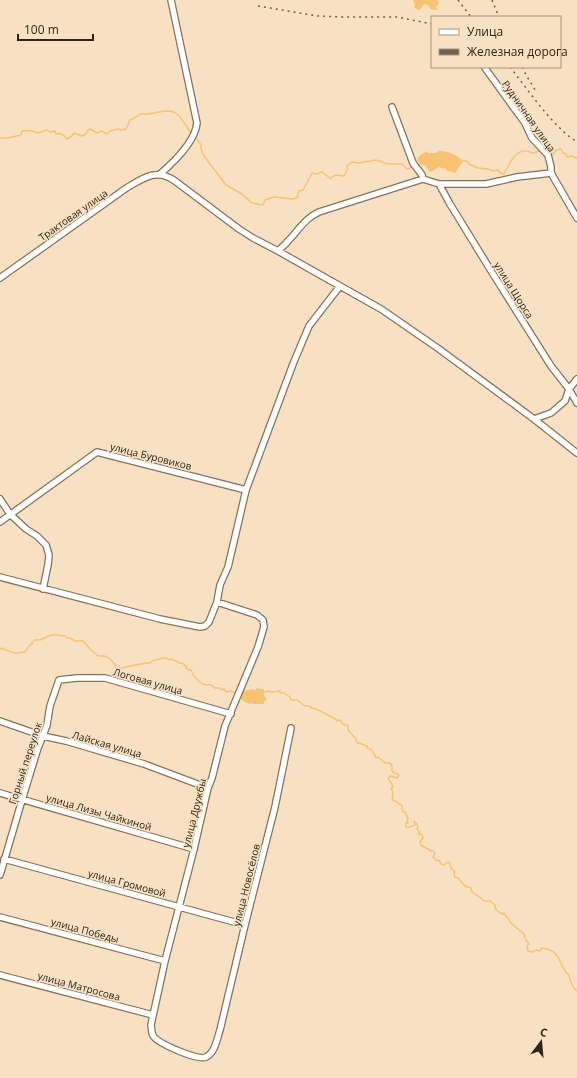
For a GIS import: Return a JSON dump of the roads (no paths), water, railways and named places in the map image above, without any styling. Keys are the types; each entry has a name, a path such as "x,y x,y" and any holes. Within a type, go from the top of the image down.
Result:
{"street":[{"path":"171,0 198,123 196,130 188,144 160,174 171,178 253,238 381,309 439,349 534,419 577,453"},
{"name":"Рудничная улица","path":"485,68 526,122 532,138 548,155 551,173 577,218"},
{"path":"392,108 413,163 422,175 423,180"},
{"path":"170,165 171,178"},
{"path":"278,251 312,214 423,180 439,184 486,184 551,173"},
{"name":"Трактовая улица","path":"0,278 125,189 146,177 160,174"},
{"name":"улица Щорса","path":"439,184 497,281 577,403"},
{"path":"0,577 160,619 200,627 205,626 210,622 220,585 228,566 246,490 293,364 309,326 340,286"},
{"path":"534,419 551,413 565,401 569,389 577,379"},
{"name":"улица Буровиков","path":"0,522 97,452 246,490"},
{"path":"0,499 10,514 46,545 49,555 43,589"},
{"name":"улица Дружбы","path":"215,1046 210,1054 204,1059 196,1058 155,1039 152,1033 151,1025 165,961 225,726 258,647 264,627 263,620 257,615 216,602"},
{"name":"Логовая улица","path":"59,680 77,678 105,678 231,714"},
{"name":"Горный переулок","path":"0,875 22,800 47,725 50,706 59,680"},
{"name":"Лайская улица","path":"0,721 43,736 66,741 144,764 208,788"},
{"name":"улица Новосёлов","path":"215,1046 275,807 291,728"},
{"name":"улица Лизы Чайкиной","path":"0,793 194,849"},
{"name":"улица Громовой","path":"4,859 245,925"},
{"name":"улица Победы","path":"0,917 165,961"},
{"name":"улица Матросова","path":"0,975 153,1015"}],"waterway":[{"path":"0,138 21,135 22,131 26,130 38,133 47,130 50,132 55,131 56,134 62,134 67,139 74,133 82,136 90,129 97,133 102,131 106,134 110,131 126,129 130,120 141,114 167,111 177,114 192,134"},
{"path":"195,137 201,145 204,156 226,185 242,194 252,203 263,205 265,200 274,197 292,199 297,198 299,191 303,190 312,173 317,174 322,172 330,178 336,175 344,176 347,166 352,162 358,163 376,160 388,164 402,164 407,169 413,167"},
{"path":"544,148 548,148 552,155 556,150 561,149 567,157 571,156 577,158"},
{"path":"463,161 467,161 469,164 478,168 493,171 498,170 500,173 504,174 514,157 520,152 526,151 536,153 541,150"},
{"path":"417,166 421,164"},
{"path":"0,649 3,648 14,653 25,652 35,640 40,640 51,635 65,636 75,641 83,641 98,656 108,657 115,664 116,669 150,663 155,660 166,658 182,663 186,666 186,668 191,670 194,676 202,684 211,685 222,690 224,689 226,692 235,692"},
{"path":"266,692 280,691 280,693 284,693 290,697 291,700 297,700 305,706 321,711 337,721 340,720 343,724 348,726 348,730 356,739 357,743 367,746 367,748 372,750 376,758 378,757 385,763 390,763 392,766 392,771 399,775 397,778 391,776 388,778 393,786 391,789 393,795 392,799 402,806 403,812 405,812 408,819 406,827 415,825 414,821 417,824 417,829 420,832 418,834 422,835 423,838 420,842 421,845 433,851 435,853 433,857 440,861 441,864 444,865 448,862 450,863 451,868 455,872 455,877 458,878 465,886 471,888 472,892 484,901 490,901 495,905 496,910 502,914 504,913 512,924 524,934 529,944 527,946 528,951 540,951 542,948 554,952 569,975 572,984 577,991"}],"railway":[{"path":"458,0 470,16"},
{"path":"492,0 499,16"},
{"path":"258,6 317,16 397,17 431,24"},
{"path":"511,68 550,118 577,142"},
{"path":"523,68 537,93"}]}
